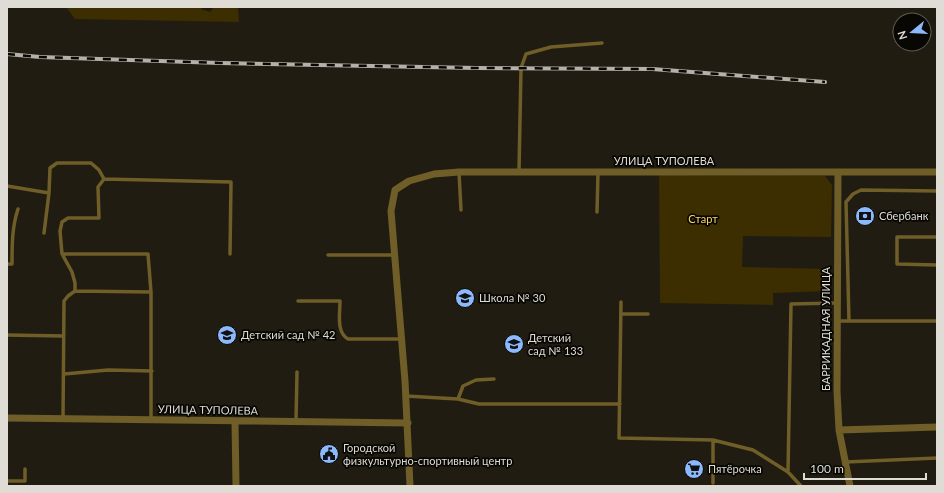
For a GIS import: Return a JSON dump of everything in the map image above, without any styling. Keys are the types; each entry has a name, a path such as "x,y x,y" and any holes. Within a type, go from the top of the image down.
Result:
{"street":[{"name":"УЛИЦА ТУПОЛЕВА","path":"394,255 391,211 395,190 409,181 434,174 519,171 598,173 937,172"},
{"name":"БАРРИКАДНАЯ УЛИЦА","path":"838,172 837,391 839,430 850,486"},
{"path":"394,255 408,423 410,486"},
{"name":"УЛИЦА ТУПОЛЕВА","path":"7,418 296,423 408,423"},
{"path":"235,422 236,486"},
{"path":"839,430 937,427"}],"lane":[{"path":"519,171 521,68 526,54 551,47 602,43"},
{"path":"44,233 49,193 50,168 57,163 91,163 99,170 104,179"},
{"path":"459,172 461,210"},
{"path":"597,212 598,173"},
{"path":"75,292 75,283 72,272 62,254 60,231 62,222 68,218 99,218 98,187 104,179"},
{"path":"104,179 231,182 230,254"},
{"path":"7,186 49,193"},
{"path":"849,321 846,202 853,194 861,190 937,191"},
{"path":"7,264 12,264 14,220 18,209"},
{"path":"937,237 896,237 897,264 937,265"},
{"path":"62,254 148,254 151,292 151,421"},
{"path":"328,255 394,255"},
{"path":"63,419 64,302 68,296 75,292 151,292"},
{"path":"298,301 340,301 340,331 343,336 348,339 402,339"},
{"path":"621,302 619,438 713,440 753,450 788,472 801,486"},
{"path":"788,472 791,304 837,303"},
{"path":"621,314 648,314"},
{"path":"837,321 937,321"},
{"path":"7,335 63,336"},
{"path":"64,374 108,370 152,371"},
{"path":"296,423 297,372"},
{"path":"458,399 463,386 476,380 494,380"},
{"path":"406,396 458,399 479,404 620,404"},
{"path":"713,440 713,483"},
{"path":"846,462 937,458"},
{"path":"25,470 25,481 28,486"},
{"path":"7,481 25,481"}],"green space":[{"path":"66,7 203,7 201,9 210,12 214,7 238,7 239,22 75,19"},
{"name":"Старт","path":"659,175 825,176 832,185 831,237 743,236 742,267 830,269 830,291 773,293 773,305 660,303"}],"railway":[{"path":"7,54 40,57 220,63 476,68 652,69 825,82"}],"place":[{"name":"Сбербанк","path":"865,216"},
{"name":"Школа № 30","path":"465,298"},
{"name":"Детский сад № 42","path":"227,335"},
{"name":"Детский сад № 133","path":"514,344"},
{"name":"Городской физкультурно-спортивный центр","path":"329,454"},
{"name":"Пятёрочка","path":"694,469"}]}
